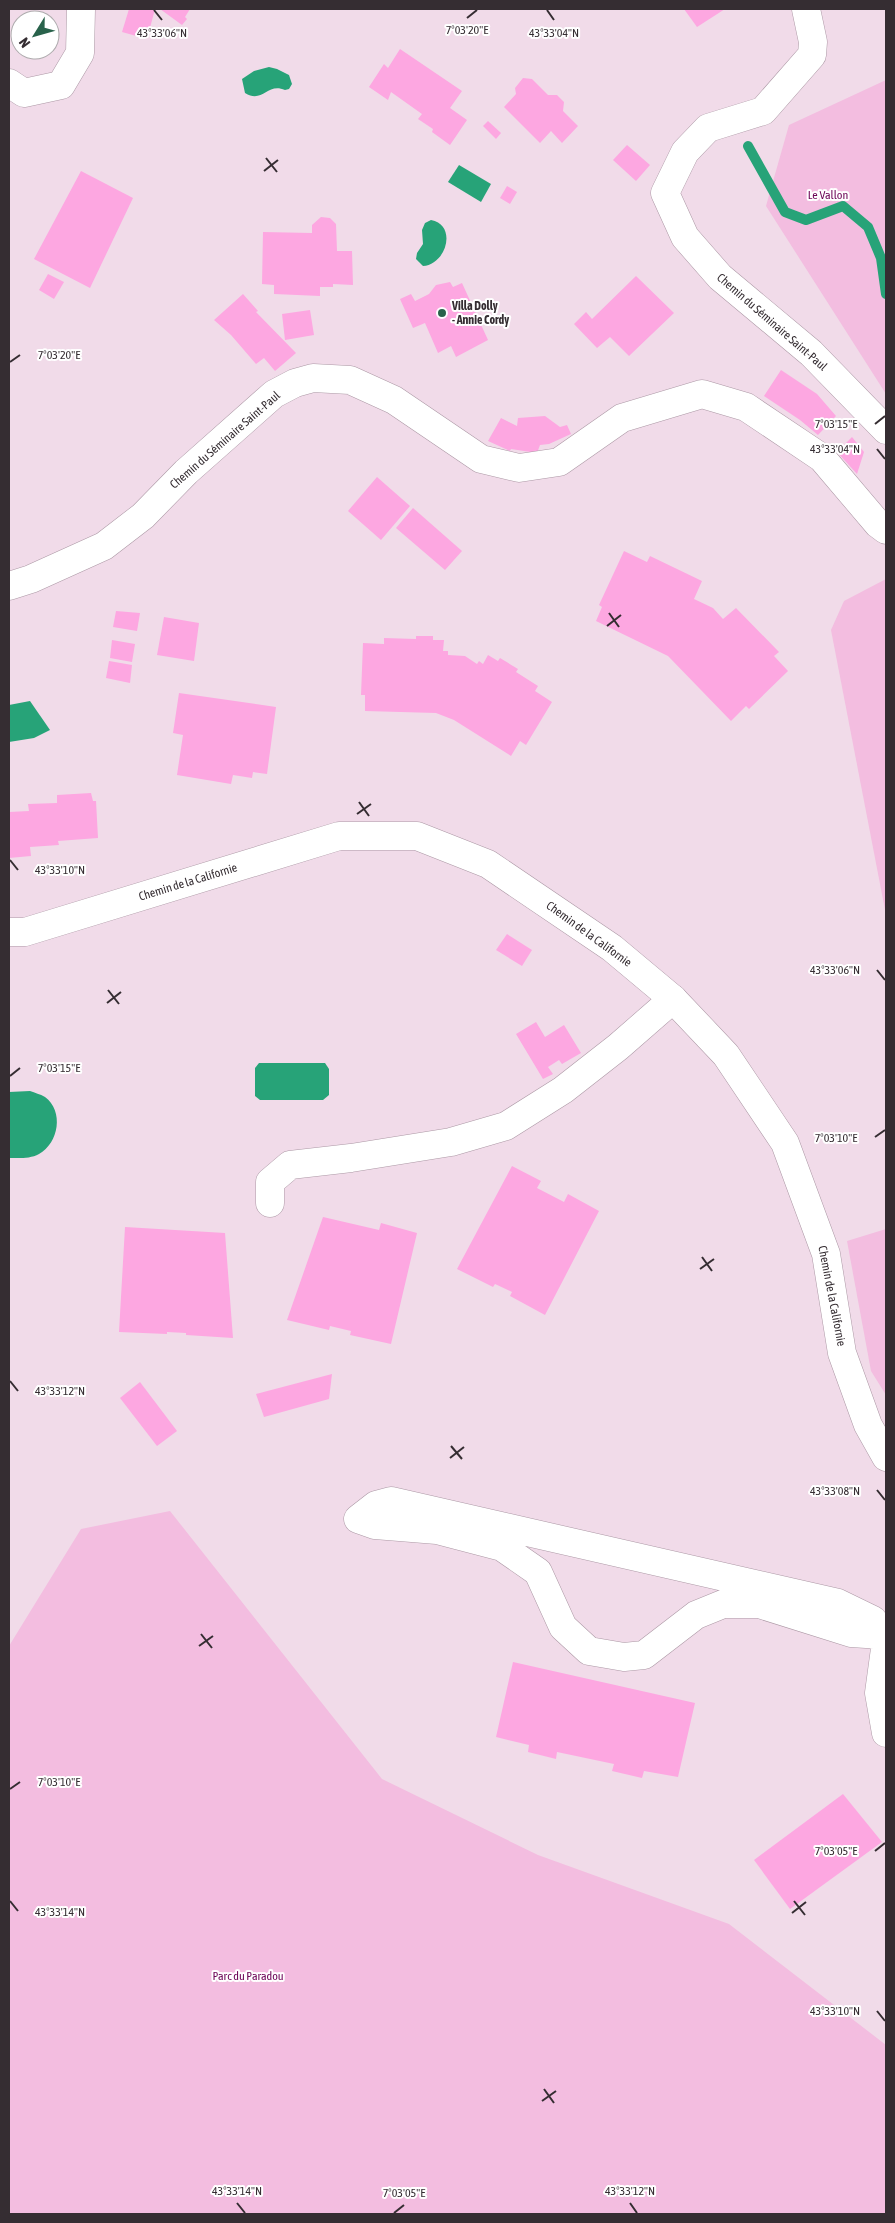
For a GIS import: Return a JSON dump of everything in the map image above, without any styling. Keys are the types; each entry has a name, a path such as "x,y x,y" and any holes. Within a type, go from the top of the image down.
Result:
{"street":[{"path":"9,83 24,93 61,86 80,53 81,9"},
{"name":"Chemin du Séminaire Saint-Paul","path":"806,9 813,42 812,54 763,111 708,128 685,152 665,193 686,237 720,277 811,353 886,430"},
{"name":"Chemin du Séminaire Saint-Paul","path":"9,586 31,579 104,546 143,516 186,472 274,394 313,378 350,380 394,400 481,459 519,468 559,462 622,418 702,394 746,407 822,458 878,524 886,530"},
{"name":"Chemin de la Californie","path":"9,932 25,932 339,836 417,836 488,864 612,948 673,999 726,1055 785,1143 826,1254 842,1353 868,1425 886,1457"},
{"path":"270,1203 270,1182 290,1165 350,1158 451,1142 506,1126 563,1090 618,1047 673,999"},
{"path":"882,1636 851,1633 759,1604 723,1604 696,1615 644,1655 624,1657 589,1651 563,1627 538,1572 502,1547 437,1530 375,1525 358,1519 376,1505 391,1501 838,1603 873,1620 882,1636 885,1649 879,1693 886,1733"}],"green space":[{"name":"Le Vallon","path":"886,80 886,394 766,206 789,125"},
{"path":"886,579 886,915 831,630 844,601"},
{"path":"886,1229 886,1395 871,1371 847,1241"},
{"name":"Parc du Paradou","path":"170,1511 382,1779 538,1855 729,1924 886,2045 886,2214 9,2214 9,1646 81,1529"}],"shaded area":[{"path":"269,67 289,75 292,84 289,89 269,90 256,96 245,93 242,79 254,71"},
{"path":"459,165 491,184 481,202 448,182"},
{"path":"431,220 439,223 444,229 446,244 438,259 431,264 423,266 416,259 417,253 423,244 422,230 425,223"},
{"path":"30,701 50,730 34,738 9,742 9,705"},
{"path":"259,1063 325,1063 329,1069 329,1095 323,1100 260,1100 255,1096 255,1068"},
{"path":"30,1091 45,1097 55,1110 57,1127 55,1135 46,1149 36,1156 9,1158 9,1092"}],"building":[{"path":"129,9 155,9 147,39 122,32"},
{"path":"160,9 190,9 185,17 187,19 182,25"},
{"path":"684,9 725,9 697,27"},
{"path":"400,49 462,91 450,108 467,120 450,145 432,132 433,129 418,119 422,114 391,92 388,100 369,87 384,64 388,68"},
{"path":"523,78 532,79 548,95 557,95 564,102 563,111 578,126 562,143 551,131 540,143 504,107 516,94 515,88"},
{"path":"488,121 501,133 496,139 483,126"},
{"path":"627,145 650,165 636,181 613,160"},
{"path":"81,171 133,198 90,288 34,259"},
{"path":"507,186 517,192 510,204 500,198"},
{"path":"321,217 330,218 336,224 337,251 352,251 353,285 333,284 333,287 320,287 320,296 274,294 274,285 262,284 263,232 312,233 312,225"},
{"path":"48,274 64,282 54,299 39,290"},
{"path":"636,276 674,313 629,356 610,337 597,348 574,324 586,312 592,319"},
{"name":"Villa Dolly - Annie Cordy","path":"450,282 453,287 462,283 488,340 456,357 451,346 438,353 425,323 413,328 400,299 411,294 415,301 429,294 436,285"},
{"path":"243,294 258,311 256,312 296,353 275,371 264,358 256,364 231,335 214,320"},
{"path":"310,310 314,335 285,340 282,314"},
{"path":"781,370 817,394 836,416 818,435 800,420 764,396"},
{"path":"545,416 560,427 567,425 571,434 549,444 540,445 537,453 511,449 510,451 488,441 501,418 517,426 518,418"},
{"path":"852,437 864,452 857,474 837,452"},
{"path":"377,477 410,506 381,540 348,511"},
{"path":"413,508 462,551 445,570 396,528"},
{"path":"624,551 647,562 650,556 702,581 694,599 713,608 723,619 736,608 779,652 774,656 788,671 749,709 746,706 731,721 668,656 596,621 602,607 599,605"},
{"path":"116,611 140,613 137,631 113,627"},
{"path":"164,617 199,623 194,661 157,655"},
{"path":"416,636 433,636 433,640 444,640 443,651 448,651 448,655 465,656 477,664 479,661 483,664 488,655 498,661 500,658 518,669 516,672 538,686 535,691 552,702 526,745 520,741 511,756 454,720 436,713 365,711 365,695 361,695 363,643 384,644 384,638 416,639"},
{"path":"112,640 135,644 132,662 110,658"},
{"path":"109,661 132,665 130,683 106,678"},
{"path":"179,693 276,707 267,774 253,772 252,778 233,775 231,784 177,775 183,735 173,733"},
{"path":"91,793 93,801 96,801 98,838 58,841 59,845 30,847 31,856 9,858 9,812 29,811 28,804 57,803 57,795"},
{"path":"507,934 532,950 522,966 496,950"},
{"path":"536,1022 545,1037 564,1025 581,1053 562,1064 559,1060 548,1067 553,1074 543,1079 516,1034"},
{"path":"512,1166 541,1181 537,1188 564,1202 568,1194 599,1211 545,1315 510,1296 512,1292 495,1284 493,1287 457,1269"},
{"path":"323,1217 379,1230 381,1223 417,1233 391,1344 350,1335 351,1331 330,1326 329,1330 287,1320"},
{"path":"125,1227 225,1233 233,1338 167,1332 167,1334 119,1332"},
{"path":"332,1374 329,1399 264,1417 256,1394"},
{"path":"140,1382 177,1431 157,1446 120,1398"},
{"path":"513,1662 695,1703 678,1777 644,1771 642,1778 612,1771 614,1764 557,1752 556,1759 528,1752 529,1745 496,1737"},
{"path":"843,1794 882,1842 790,1909 754,1860"}],"waterway":[{"path":"748,146 785,212 806,220 843,206 868,227 881,258 886,294"}],"place":[{"name":"Villa Dolly - Annie Cordy","path":"442,313"}]}
